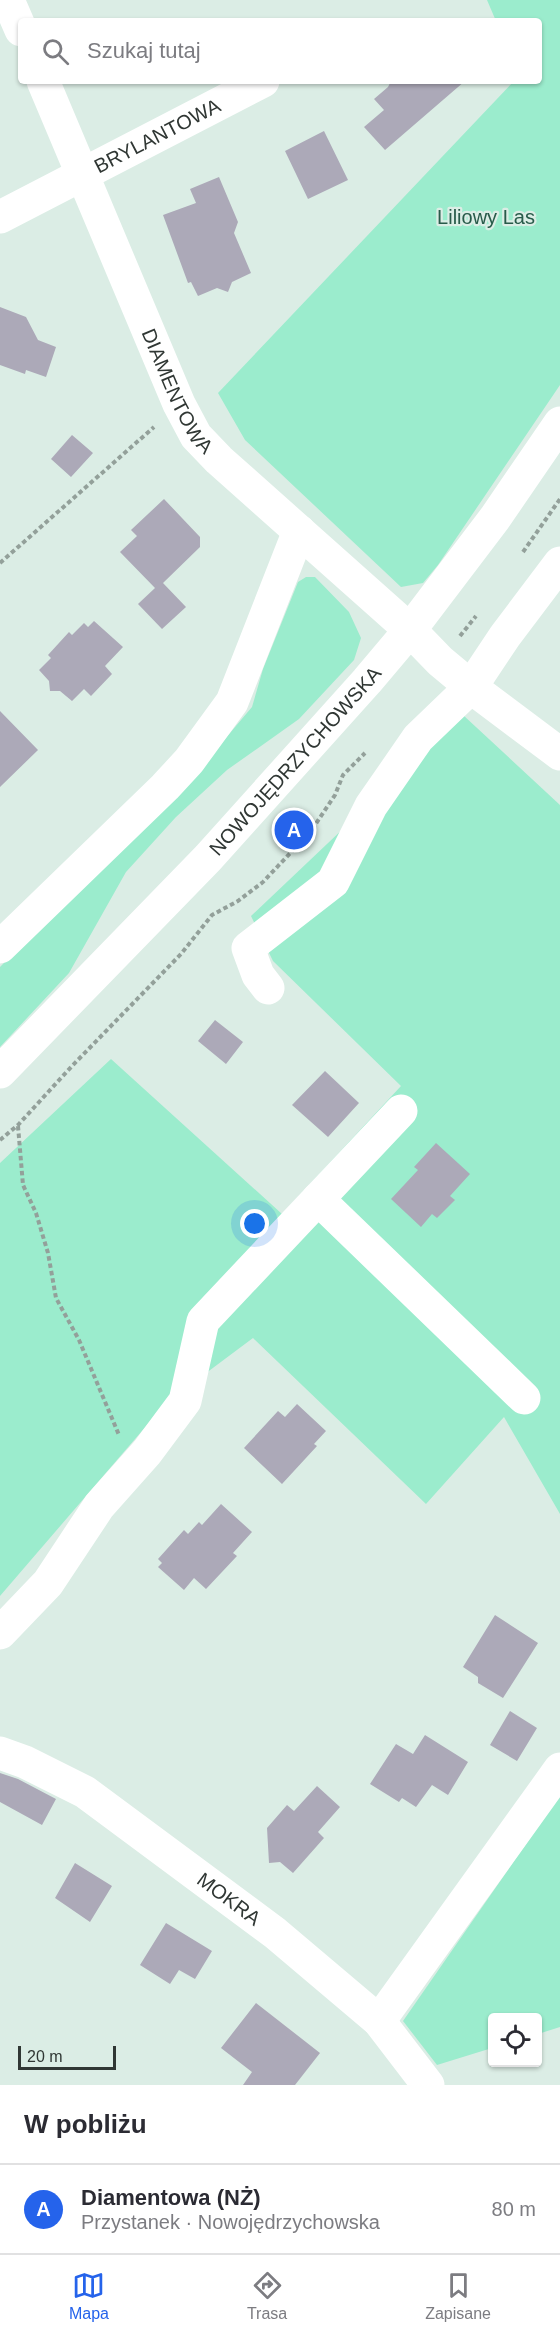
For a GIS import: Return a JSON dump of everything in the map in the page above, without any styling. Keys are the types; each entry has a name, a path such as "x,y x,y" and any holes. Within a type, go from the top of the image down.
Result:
{"street":[{"path":"8,0 18,23"},
{"name":"DIAMENTOWA","path":"44,84 179,404 196,436 219,460 410,630 440,661 560,754"},
{"name":"BRYLANTOWA","path":"0,217 257,84"},
{"name":"NOWOJĘDRZYCHOWSKA","path":"0,1072 208,858 410,630 495,518 560,423"},
{"path":"0,946 165,787 189,761 214,728 232,702 299,531"},
{"path":"268,988 258,975 248,948 333,882 371,806 418,738 471,687 505,636 560,563"},
{"path":"0,1633 48,1583 99,1506 133,1468 184,1401 203,1321 401,1111"},
{"path":"318,1199 524,1398"},
{"name":"MOKRA","path":"13,1758 85,1792 275,1933 379,2021 428,2085"},
{"path":"379,2021 560,1769"}],"path":[{"path":"0,563 179,404"},
{"path":"522,554 560,499"},
{"path":"440,661 478,612"},
{"path":"0,1140 18,1125 181,954 212,915 238,901 263,882 311,831 335,795 343,776 366,752"},
{"path":"18,1125 23,1185 36,1213 48,1253 56,1298 79,1340 133,1468"}],"green space":[{"name":"Liliowy Las","path":"487,0 560,0 560,385 438,565 423,583 401,587 245,440 218,393 511,84 542,84 542,18 495,18"},
{"path":"306,577 315,577 349,612 361,638 354,660 299,719 227,770 176,817 126,872 69,973 0,1047 0,967 219,746 252,707 263,669 298,582"},
{"path":"463,715 560,805 560,1514 504,1417 426,1504 253,1338 166,1403 0,1596 0,1163 111,1059 282,1214 401,1086 273,961 251,916"},
{"path":"560,1795 560,2027 542,2033 542,2013 488,2013 488,2049 437,2065 403,2021"}],"building":[{"path":"390,84 462,84 385,150 364,127 384,110 374,99"},
{"path":"324,131 348,180 308,199 285,151"},
{"path":"219,177 238,222 234,233 251,273 232,282 228,292 217,288 198,296 191,282 188,283 163,215 196,203 190,189"},
{"path":"0,307 26,317 38,340 56,347 46,377 26,370 25,374 0,365"},
{"path":"72,435 93,453 71,477 51,459"},
{"path":"164,499 200,537 200,547 163,583 186,607 162,629 138,604 155,588 120,552 137,536 131,530"},
{"path":"94,621 123,647 105,666 112,674 91,696 84,689 72,701 60,691 50,691 49,681 39,670 51,658 48,655 69,632 72,635 84,623 88,627"},
{"path":"0,711 38,750 0,787"},
{"path":"215,1020 243,1042 226,1064 198,1041"},
{"path":"325,1071 359,1103 328,1137 292,1105"},
{"path":"436,1143 470,1174 450,1196 455,1200 437,1218 432,1214 421,1227 391,1199 418,1170 414,1167"},
{"path":"297,1404 326,1431 314,1444 317,1446 282,1484 244,1448 278,1411 285,1417"},
{"path":"221,1504 252,1532 233,1553 237,1556 206,1589 194,1578 184,1590 158,1567 162,1563 158,1559 184,1530 188,1534 199,1522 202,1525"},
{"path":"495,1615 538,1643 503,1698 478,1683 478,1677 463,1667"},
{"path":"510,1711 537,1728 517,1761 490,1745"},
{"path":"425,1735 468,1762 448,1795 432,1785 416,1807 402,1798 399,1802 370,1784 396,1744 413,1754"},
{"path":"0,1773 18,1779 56,1799 42,1825 0,1802"},
{"path":"317,1786 340,1807 318,1832 324,1838 293,1873 280,1862 269,1863 267,1828 287,1805 294,1811"},
{"path":"75,1863 112,1886 90,1922 55,1898"},
{"path":"166,1923 212,1951 195,1979 179,1970 170,1984 140,1965"},
{"path":"256,2003 320,2053 295,2085 243,2085 252,2072 221,2048"}],"place":[{"name":"Diamentowa (NŻ)","path":"294,830"}]}
